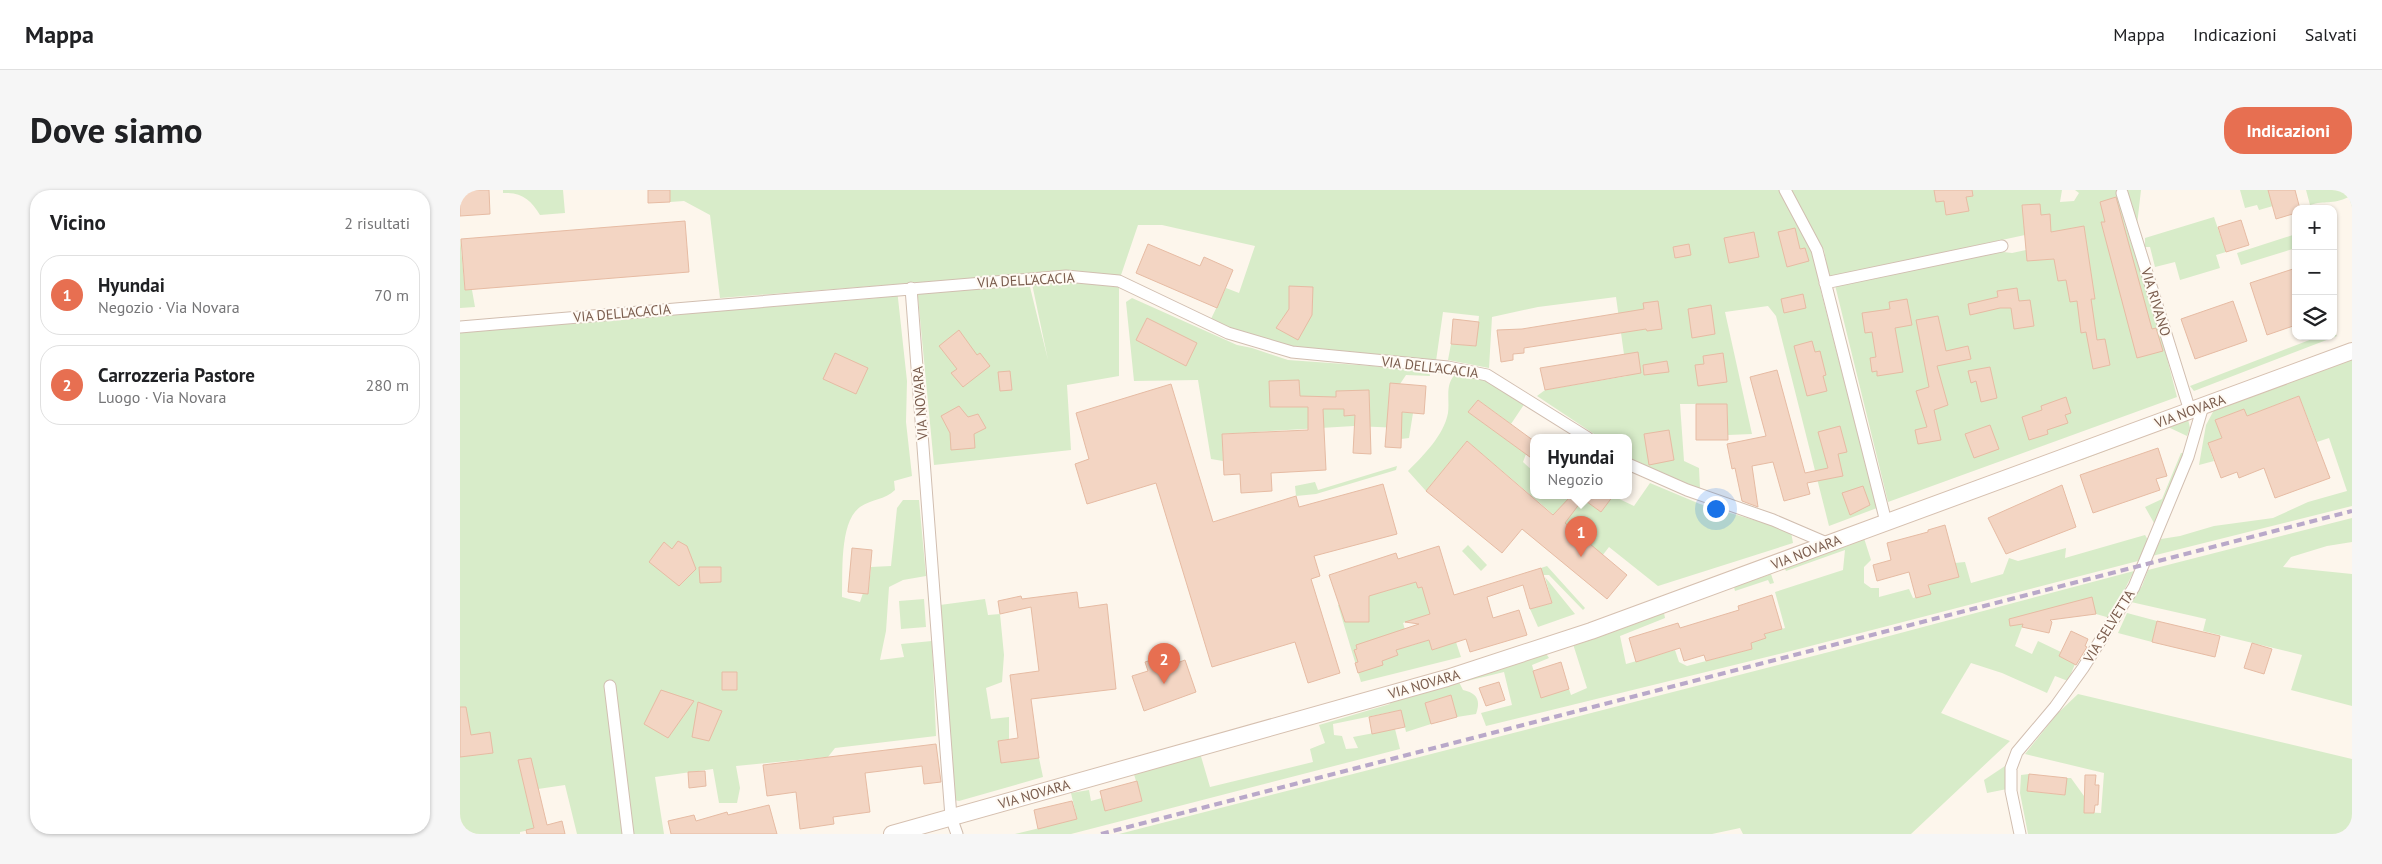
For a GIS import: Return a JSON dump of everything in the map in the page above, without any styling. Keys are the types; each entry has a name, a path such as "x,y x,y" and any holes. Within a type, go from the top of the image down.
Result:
{"main road":[{"name":"VIA NOVARA","path":"892,834 1447,678 1591,632 2352,351"}],"street":[{"path":"1785,190 1817,250 1886,522"},
{"name":"VIA RIVANO","path":"2122,193 2196,409"},
{"path":"1826,283 2002,246"},
{"name":"VIA DELL'ACACIA","path":"460,327 1066,276 1119,281 1228,333 1292,352 1448,367 1487,374 1582,434"},
{"name":"VIA NOVARA","path":"911,288 952,817"},
{"name":"VIA SELVETTA","path":"2020,834 2010,791 2011,768 2017,752 2055,707 2083,668 2134,587 2188,457 2196,409"},
{"path":"1632,466 1687,490 1773,520 1829,544"},
{"path":"610,686 628,834"},
{"path":"952,817 957,834"}],"green space":[{"path":"503,190 563,190 565,213 540,215 525,198 516,194 503,193"},
{"path":"670,190 1779,190 1813,250 1819,284 1877,508 1829,526 1776,316 1768,306 1725,312 1752,434 1728,435 1727,404 1680,404 1684,461 1699,468 1700,489 1632,459 1632,434 1594,434 1537,396 1545,390 1627,376 1616,297 1538,307 1492,317 1489,368 1448,360 1451,344 1476,346 1479,316 1443,312 1436,361 1295,348 1230,330 1210,321 1226,288 1239,293 1255,246 1162,225 1138,225 1119,281 1119,376 1067,385 1071,450 934,465 917,287 1028,279 1048,360 1031,279 1066,271 720,298 710,215 684,201 670,202"},
{"path":"1790,190 2062,190 2060,202 2074,201 2079,193 2075,190 2117,190 2124,221 2159,327 2177,397 1888,502 1835,285 1995,251 2012,253 2026,250 2025,235 1829,277 1824,250"},
{"path":"2127,190 2141,190 2137,225"},
{"path":"2240,190 2268,190 2273,206 2259,210 2257,205 2245,208"},
{"path":"2306,190 2352,190 2352,207 2349,197 2338,201 2310,205"},
{"path":"2214,217 2226,252 2216,255 2220,268 2180,280 2175,262 2155,267 2150,247 2145,247 2145,238"},
{"path":"2292,235 2292,249 2241,265 2237,253"},
{"path":"460,238 465,290 472,290 475,307 460,308"},
{"path":"897,289 907,381 906,422 912,476 894,481 895,490 882,498 864,504 853,514 848,524 843,549 842,597 860,602 863,593 868,594 871,567 891,566 897,508 903,500 919,500 926,576 903,580 889,587 886,631 880,660 904,657 901,644 932,641 936,736 835,748 828,757 736,766 740,788 737,803 719,803 713,769 655,777 664,834 577,834 565,785 538,789 530,758 519,760 534,829 520,832 520,834 460,834 460,332 878,298 877,290"},
{"path":"1132,298 1237,345 1288,360 1429,370 1430,376 1406,375 1400,384 1390,384 1388,411 1413,413 1409,438 1401,439 1401,428 1354,426 1222,434 1223,461 1211,459 1198,380 1134,381 1126,302"},
{"path":"2310,340 2327,340 2194,391 2190,386"},
{"path":"2352,355 2352,506 2152,556 2161,539 2180,536 2214,526 2273,518 2308,502 2347,491 2329,438 2317,442 2299,396 2247,416 2244,409 2215,420 2222,438 2208,444 2214,461 2199,465 2206,425 2214,410"},
{"path":"1457,373 1486,377 1525,403 1511,424 1478,400 1469,412 1526,454 1523,462 1530,468 1530,495 1467,441 1426,491 1408,471 1432,445 1446,421 1448,392 1453,377"},
{"path":"2188,419 2190,428 2187,436 2168,427 2082,460 2078,455"},
{"path":"2181,453 2185,453 2154,523 2145,507 2162,499"},
{"path":"1397,466 1396,470 1316,494 1296,496 1295,486 1315,482 1318,490"},
{"path":"1650,483 1700,504 1784,529 1791,532 1793,543 1658,586 1609,547 1602,556 1535,499 1568,499 1577,506 1583,499 1601,512 1611,499 1619,499 1634,506"},
{"path":"2352,518 2352,542 2327,546 2291,557 2283,567 2352,574 2352,706 2291,690 2302,655 2203,631 2206,619 2131,602 2142,586 2148,570"},
{"path":"1863,535 1871,560 1864,567 1864,583 1871,588 1879,588 1879,597 1909,589 1913,598 1930,594 1928,585 1958,577 1955,563 1965,562 1971,583 2003,574 2009,558 2018,561 2066,548 2065,558 2145,535 2148,540 2138,561 1795,650 1486,726 1481,713 1512,705 1504,672 1467,681 1466,676 1545,652 1549,658 1532,665 1541,697 1569,689 1571,695 1587,688 1573,644 1664,613 1665,618 1620,636 1626,664 1675,650 1679,662 1687,666 1752,649 1751,643 1765,638 1764,634 1785,628 1775,592 1843,570 1845,550 1786,571 1783,565"},
{"path":"1468,545 1487,565 1481,571 1462,551"},
{"path":"1547,566 1585,608 1583,610 1549,575 1543,575 1541,568"},
{"path":"2134,571 2110,618 2096,614 2027,614 2015,646 2032,654 2038,641 2061,652 2059,656 2075,664 2068,681 2055,676 2047,693 2002,673 1971,663 1941,713 2010,741 1911,834 1743,834 1740,828 1712,834 1119,834 1829,652"},
{"path":"1771,574 1774,583 1770,584 1768,580 1735,591 1734,587"},
{"path":"1545,577 1575,614 1538,627 1530,609 1552,603"},
{"path":"1416,582 1418,588 1428,585 1427,604 1430,614 1403,623 1410,646 1429,640 1432,650 1456,642 1461,657 1361,682 1338,605"},
{"path":"924,599 926,627 901,629 899,601"},
{"path":"985,599 988,615 1000,614 1004,655 1002,682 986,688 991,719 1009,717 1009,739 998,741 1002,763 1039,758 1043,777 959,801 954,800 940,605"},
{"path":"2127,613 2157,621 2152,642 2118,633"},
{"path":"1457,678 1463,690 1472,693 1477,698 1476,714 1457,717 1451,695 1425,703 1431,724 1406,732 1401,710 1333,724 1334,735 1342,736 1346,749 1358,748 1353,737 1395,729 1400,749 1071,834 1015,834 1077,819 1071,793 1089,790 1091,801 1102,798 1106,811 1142,801 1133,771 1200,753 1210,787 1313,762 1310,749 1325,743 1319,725 1390,704 1388,698"},
{"path":"2078,694 2352,759 2352,834 2028,834 2020,793 2021,775 2029,774 2028,791 2064,795 2067,778 2071,778 2084,796 2084,812 2101,813 2104,773 2025,754 2058,713"},
{"path":"2008,764 2007,789 1987,793 1984,780"}],"building":[{"path":"460,190 489,190 490,214 460,216"},
{"path":"648,190 670,190 670,202 648,203"},
{"path":"1934,190 1972,190 1973,196 1966,197 1969,211 1946,215 1944,201 1936,202"},
{"path":"2268,190 2295,190 2299,205 2292,205 2292,214 2276,219"},
{"path":"2116,197 2152,329 2156,328 2163,351 2137,358 2101,222 2105,222 2100,202"},
{"path":"2040,204 2041,215 2050,214 2051,232 2084,226 2095,299 2091,299 2097,340 2105,339 2110,365 2093,369 2086,332 2081,333 2077,301 2070,302 2066,280 2058,281 2054,259 2027,261 2022,205"},
{"path":"2241,220 2249,245 2226,252 2218,227"},
{"path":"685,221 689,272 465,290 461,239"},
{"path":"1795,228 1800,249 1805,248 1809,261 1787,267 1778,232"},
{"path":"1754,232 1759,257 1729,263 1724,238"},
{"path":"1148,244 1200,266 1204,257 1233,270 1217,308 1136,273"},
{"path":"1689,244 1691,255 1675,258 1673,247"},
{"path":"2292,269 2292,326 2267,335 2250,283"},
{"path":"1289,286 1313,287 1312,315 1298,340 1276,328 1289,309"},
{"path":"2017,288 2019,301 2030,300 2034,326 2014,329 2011,308 2000,308 1970,315 1968,304 1998,297 1997,291"},
{"path":"1803,294 1806,308 1784,313 1781,299"},
{"path":"1907,299 1912,325 1895,328 1903,372 1877,376 1877,371 1872,372 1870,358 1876,357 1872,332 1865,333 1862,313 1890,309 1889,302"},
{"path":"1658,301 1662,329 1647,331 1646,329 1524,348 1524,353 1513,354 1513,360 1501,362 1497,330 1522,329 1644,309 1643,303"},
{"path":"2233,301 2247,341 2195,359 2181,319"},
{"path":"1711,305 1715,334 1692,338 1688,309"},
{"path":"1938,316 1946,351 1968,346 1971,359 1937,366 1948,405 1934,410 1941,440 1918,444 1915,430 1927,427 1916,391 1929,387 1916,320"},
{"path":"1147,318 1197,343 1186,366 1136,340"},
{"path":"1453,319 1479,322 1476,346 1451,344"},
{"path":"959,330 977,355 980,353 990,366 963,387 951,373 957,369 939,346"},
{"path":"1812,341 1815,352 1820,351 1826,375 1823,376 1827,391 1807,396 1794,346"},
{"path":"1638,352 1641,373 1545,390 1540,368"},
{"path":"835,353 868,368 856,394 823,379"},
{"path":"1723,353 1727,382 1698,386 1695,365 1704,364 1703,356"},
{"path":"1667,361 1669,372 1644,375 1643,365"},
{"path":"1990,367 1997,398 1981,402 1976,381 1971,383 1968,371"},
{"path":"1777,370 1805,473 1828,468 1818,432 1840,426 1847,452 1838,454 1843,476 1807,483 1810,494 1784,501 1773,462 1752,466 1758,507 1742,501 1735,468 1732,469 1727,444 1766,436 1750,377"},
{"path":"1010,371 1012,390 1000,391 998,372"},
{"path":"1299,380 1300,396 1336,397 1336,391 1369,390 1371,454 1353,453 1355,415 1344,416 1344,409 1323,409 1326,470 1271,473 1272,491 1241,493 1240,474 1224,475 1222,434 1308,430 1308,407 1270,407 1269,381"},
{"path":"1390,383 1426,386 1424,414 1402,412 1401,448 1385,447"},
{"path":"1171,384 1213,522 1296,496 1299,507 1383,484 1397,534 1314,556 1320,576 1311,579 1340,673 1308,683 1295,642 1212,667 1156,483 1087,504 1075,464 1089,459 1076,413"},
{"path":"2299,396 2330,478 2275,498 2264,468 2239,478 2237,472 2221,478 2208,443 2222,438 2215,420 2244,409 2247,416"},
{"path":"2066,397 2071,413 2065,415 2068,423 2047,430 2048,434 2029,440 2022,417 2042,410 2041,406"},
{"path":"1478,400 1530,438 1530,457 1468,412"},
{"path":"1696,404 1727,404 1728,440 1696,440"},
{"path":"959,406 968,417 978,414 986,428 974,434 975,448 951,450 950,433 941,416"},
{"path":"1990,425 1999,449 1974,458 1965,434"},
{"path":"1669,430 1674,460 1649,465 1644,434"},
{"path":"1467,441 1530,495 1530,499 1534,499 1553,515 1568,499 1583,499 1565,523 1627,575 1607,599 1522,529 1502,553 1426,491"},
{"path":"2158,448 2167,476 2156,479 2160,490 2093,513 2080,475"},
{"path":"2062,485 2076,527 2006,554 1988,518"},
{"path":"1863,486 1870,505 1850,515 1842,493"},
{"path":"1583,499 1611,499 1601,512"},
{"path":"1945,525 1959,577 1928,585 1931,594 1916,598 1909,572 1877,581 1873,565 1891,560 1887,543 1928,532 1928,530"},
{"path":"678,541 687,546 696,569 679,586 649,562 664,542 672,549"},
{"path":"1439,546 1454,595 1541,568 1552,603 1530,609 1523,585 1487,597 1493,618 1519,610 1527,635 1470,652 1466,639 1432,650 1429,640 1396,650 1398,655 1382,661 1383,665 1358,673 1355,663 1358,662 1354,650 1357,649 1356,645 1419,624 1405,622 1430,614 1422,587 1418,588 1416,582 1369,596 1369,622 1345,622 1329,575 1396,553 1398,559"},
{"path":"852,548 872,550 868,594 848,592"},
{"path":"699,567 721,567 721,582 700,583"},
{"path":"1077,592 1079,608 1107,604 1116,689 1031,699 1039,758 1001,763 998,741 1018,738 1010,675 1039,671 1031,607 1000,614 998,601 1021,596 1022,599"},
{"path":"1772,595 1782,629 1764,634 1766,638 1751,643 1752,649 1706,661 1704,655 1684,661 1680,648 1636,662 1629,638 1678,623 1680,628 1739,610 1738,606"},
{"path":"2092,597 2096,614 2050,620 2052,622 2049,633 2022,627 2023,624 2010,626 2009,619"},
{"path":"2157,621 2220,636 2215,657 2152,642"},
{"path":"2071,631 2088,639 2085,646 2087,647 2076,665 2059,656"},
{"path":"2252,643 2272,649 2264,674 2244,668"},
{"path":"1160,657 1164,668 1185,660 1196,692 1144,711 1132,676 1148,671 1145,662"},
{"path":"1561,662 1569,689 1541,698 1533,671"},
{"path":"722,672 737,672 737,690 722,690"},
{"path":"1499,682 1505,700 1486,706 1479,688"},
{"path":"661,690 694,701 668,738 644,724"},
{"path":"1451,695 1457,717 1431,724 1425,703"},
{"path":"698,702 722,711 709,741 692,737"},
{"path":"460,707 466,707 471,735 490,732 493,753 460,757"},
{"path":"1401,710 1405,727 1372,734 1369,717"},
{"path":"936,744 941,782 924,784 922,766 865,773 870,812 833,817 834,824 800,829 796,792 767,796 763,765"},
{"path":"531,758 547,825 562,821 565,834 527,834 526,830 534,828 518,760"},
{"path":"705,771 706,786 689,788 688,772"},
{"path":"2029,774 2067,778 2065,795 2027,791"},
{"path":"2085,775 2096,775 2095,785 2099,785 2098,805 2095,805 2094,813 2084,813"},
{"path":"1137,781 1142,801 1105,811 1100,791"},
{"path":"1072,801 1077,819 1038,829 1034,810"},
{"path":"769,805 777,834 671,834 668,821 694,815 696,821 727,812 728,815"}],"railway":[{"path":"1101,834 2352,511"}],"place":[{"name":"Hyundai","path":"1581,557"},
{"name":"Carrozzeria Pastore","path":"1164,684"}]}
